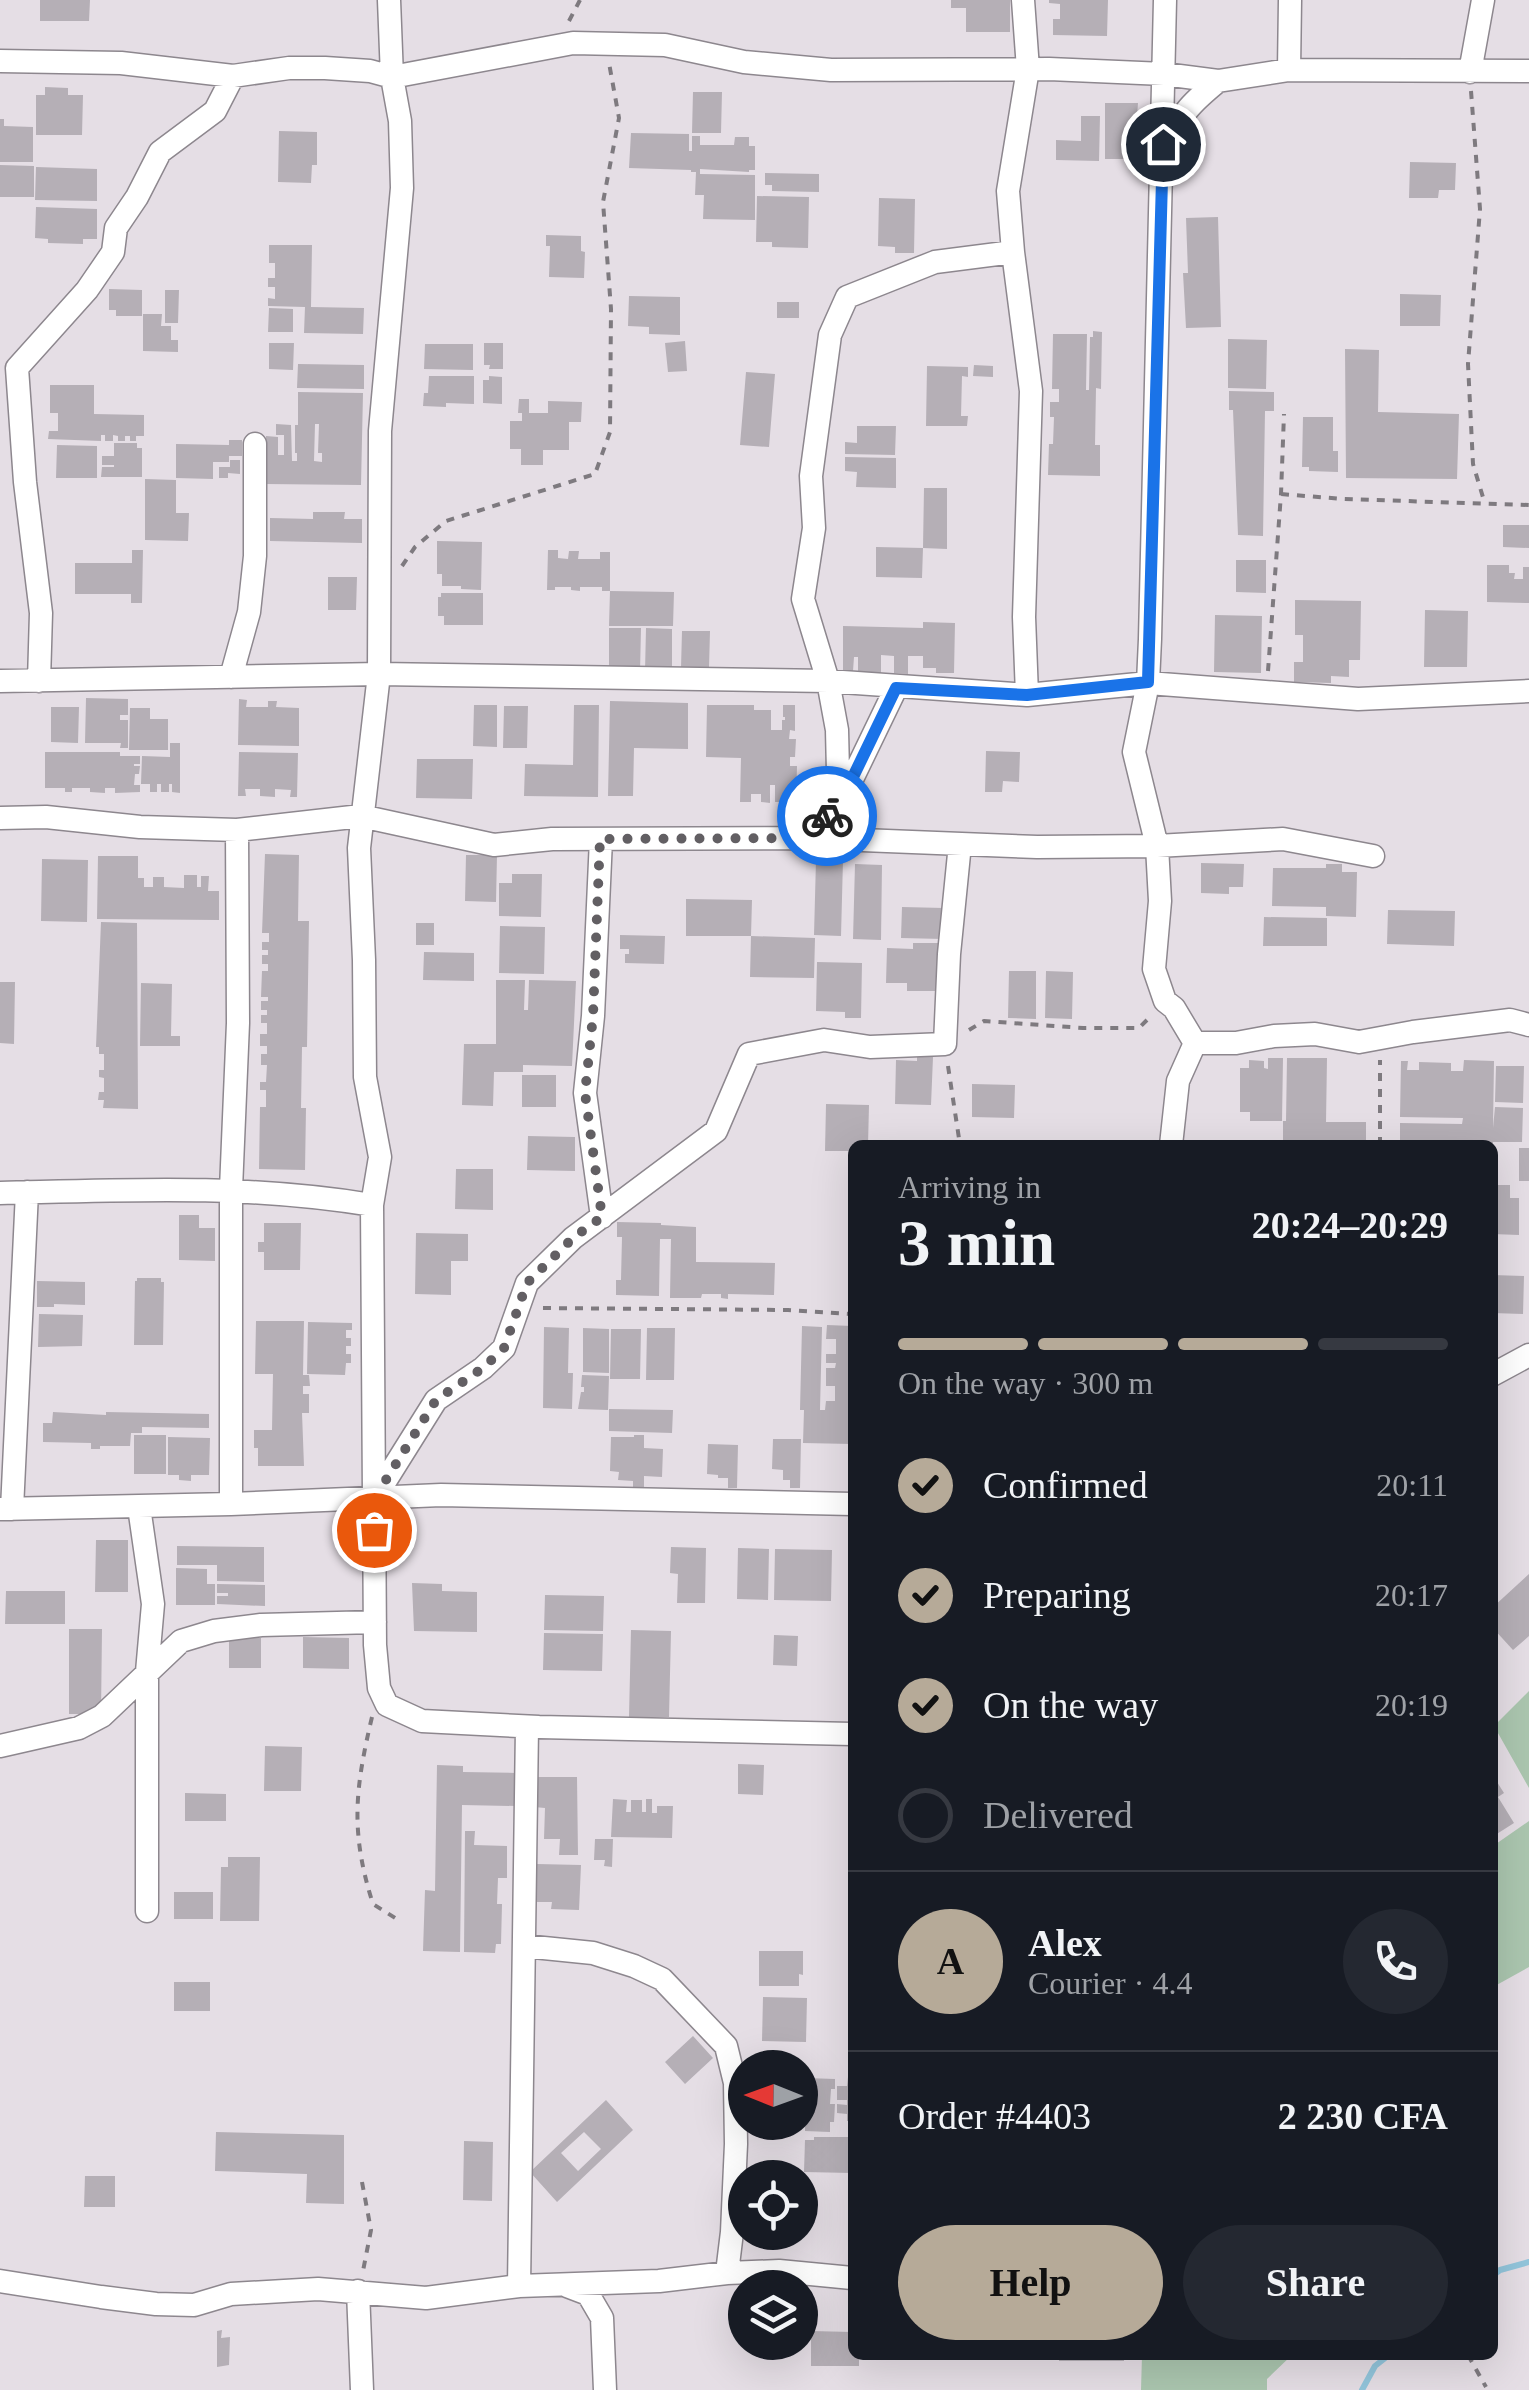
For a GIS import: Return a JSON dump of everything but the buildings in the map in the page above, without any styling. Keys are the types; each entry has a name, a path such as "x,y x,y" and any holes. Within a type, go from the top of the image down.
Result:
{"street":[{"path":"389,0 402,188 380,432 379,674 359,848 365,1077 380,1157 372,1206 375,1622 379,1688 387,1705 422,1721 848,1734"},
{"path":"1023,0 1028,68 1008,191 1030,391 1024,616 1027,695"},
{"path":"1165,0 1148,682 1134,752 1157,846 1160,901 1154,969 1165,1001 1174,1008 1195,1043"},
{"path":"1289,70 1290,0"},
{"path":"1470,72 1483,0"},
{"path":"0,62 121,63 233,76 289,68 370,71 392,78 573,43 665,45 744,62 832,70 1028,68 1164,74 1218,81 1289,70 1529,71"},
{"path":"39,681 40,613 17,368 87,290 112,252 116,228 160,152 215,110 233,76"},
{"path":"1162,178 1174,132 1190,103 1218,81"},
{"path":"834,806 838,772 836,730 828,682 802,599 814,528 810,476 830,335 847,297 935,262 1013,252"},
{"path":"231,677 249,612 255,556 255,444"},
{"path":"0,681 379,674 828,682 1027,695 1148,682 1358,699 1529,691"},
{"path":"812,838 853,777 896,688"},
{"path":"0,818 46,817 140,828 237,830 361,816 494,845 552,839 812,838 1038,847 1283,840 1374,856"},
{"path":"231,1504 237,830"},
{"path":"600,839 593,1016 585,1093 602,1217"},
{"path":"374,1499 436,1400 483,1368 504,1348 527,1283 573,1238 716,1131 749,1054 824,1040 870,1048 945,1044 960,844"},
{"path":"1195,1043 1236,1043 1314,1034 1359,1042 1510,1020 1529,1025"},
{"path":"1172,1140 1178,1082 1195,1043"},
{"path":"0,1192 232,1190 329,1198 372,1206"},
{"path":"27,1192 6,1509 441,1495 848,1504"},
{"path":"1498,1371 1529,1354"},
{"path":"140,1507 153,1604 146,1672 146,1911"},
{"path":"0,1746 79,1728 102,1716 181,1641 261,1625 375,1622"},
{"path":"519,2286 527,1726"},
{"path":"524,1946 592,1952 662,1979 726,2046 735,2083 736,2144 727,2273"},
{"path":"0,2281 101,2297 194,2305 231,2294 318,2289 426,2298 519,2286 659,2282 727,2273 779,2271 848,2278"},
{"path":"560,2284 588,2294 602,2318 605,2390"},
{"path":"358,2291 362,2390"}],"path":[{"path":"379,596 416,546 446,520 595,474 610,432 611,308 604,202 619,118 606,44"},
{"path":"1470,72 1480,209 1468,364 1473,464 1485,504"},
{"path":"1267,691 1284,414"},
{"path":"1281,494 1529,506"},
{"path":"959,1140 945,1044 984,1021 1140,1028 1165,1001"},
{"path":"1376,1039 1381,1066 1380,1140"},
{"path":"518,1308 848,1314"},
{"path":"379,1688 361,1764 356,1822 362,1868 373,1904 400,1921"},
{"path":"358,2291 370,2230 362,2182"},
{"path":"1471,2360 1486,2387"}],"green space":[{"path":"1529,1691 1529,1788 1498,1733 1498,1722"},
{"path":"1529,1821 1529,1967 1498,1984 1498,1843"},
{"path":"1142,2360 1287,2360 1267,2379 1267,2390 1141,2390"}],"waterway":[{"path":"1498,2272 1529,2262"},
{"path":"1362,2390 1383,2360"}],"way so far":[{"path":"374,1530 374,1499 436,1400 483,1368 504,1348 527,1283 573,1238 602,1217 585,1093 593,1016 600,839 812,838 827,816"}],"route":[{"path":"827,816 853,777 896,688 1027,695 1148,682 1163,144"}]}
